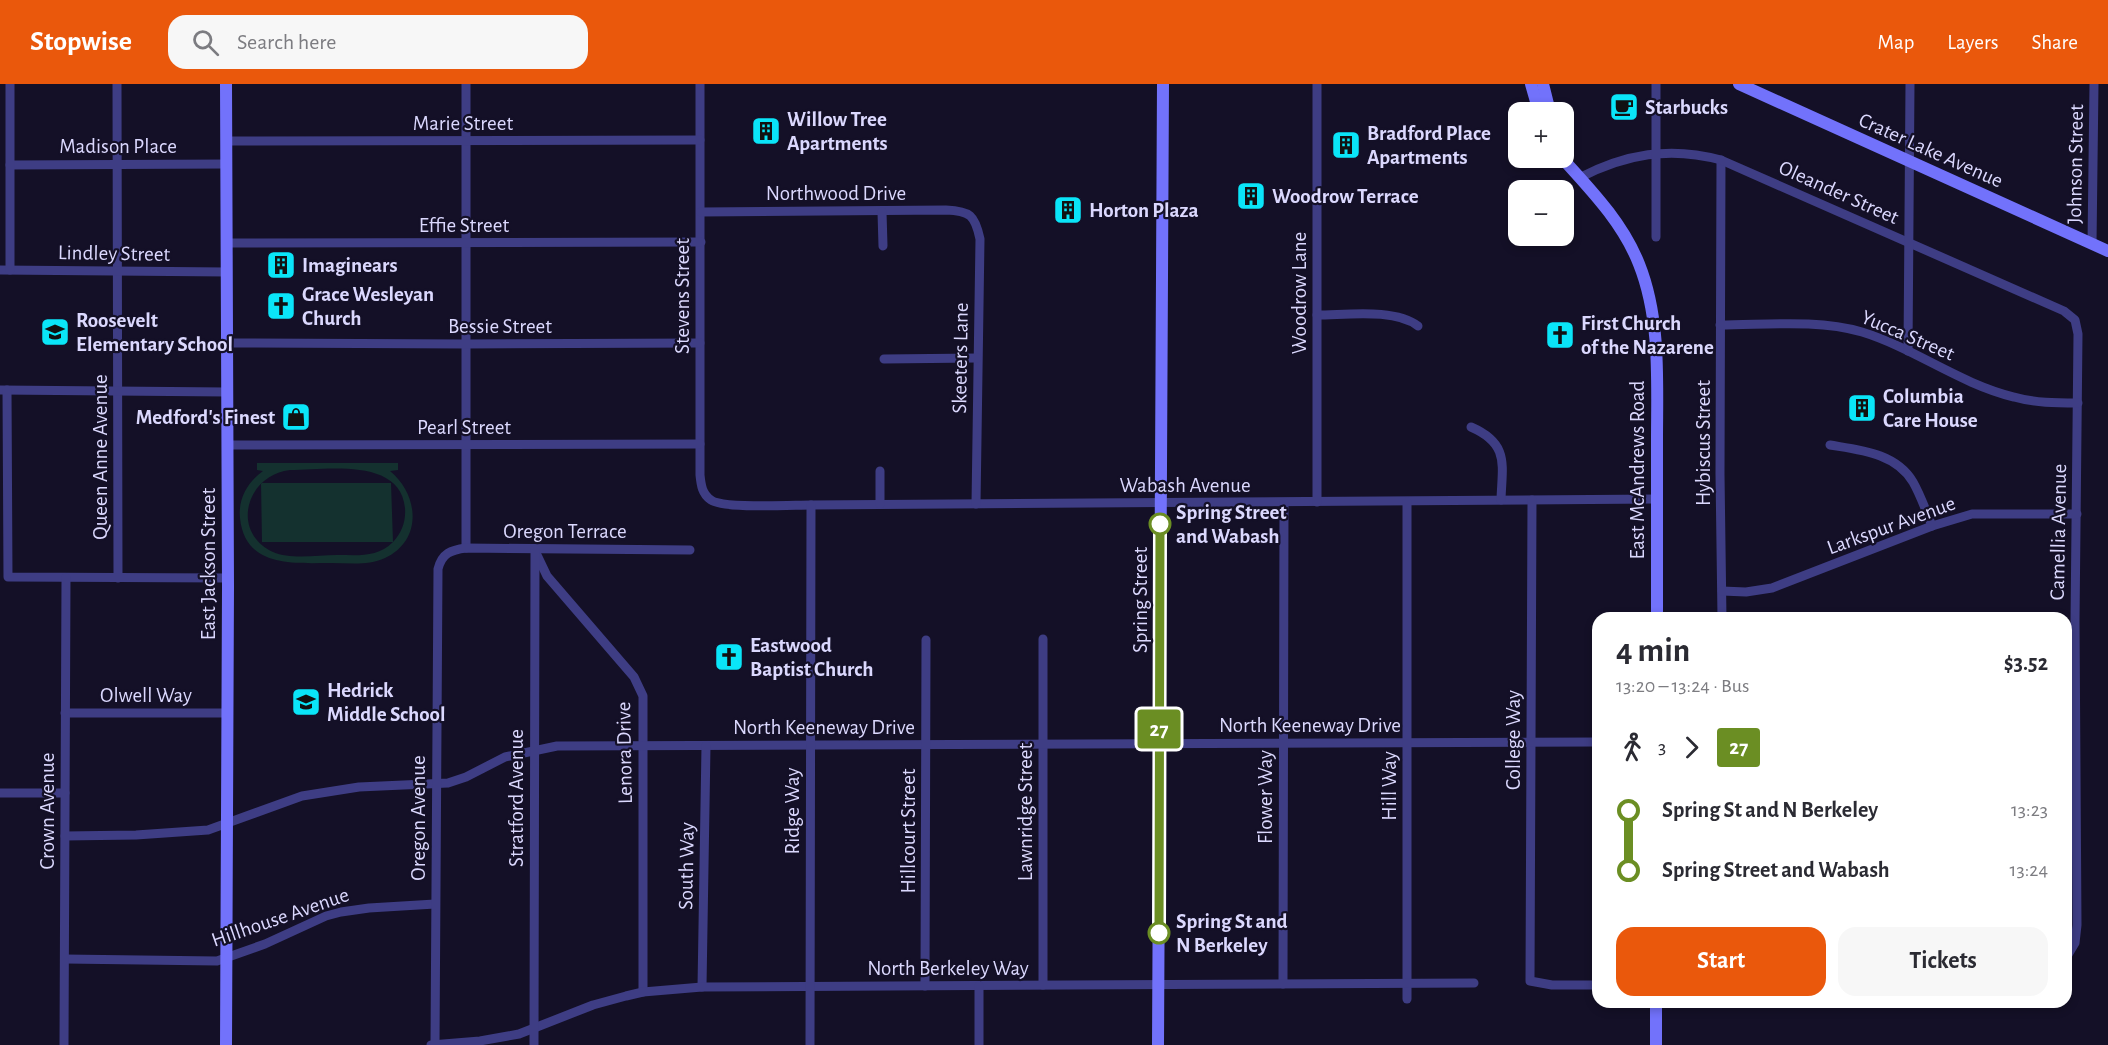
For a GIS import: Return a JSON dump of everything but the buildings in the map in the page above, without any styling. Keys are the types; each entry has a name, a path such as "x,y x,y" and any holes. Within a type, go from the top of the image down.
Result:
{"street":[{"path":"5,270 10,165 10,84"},
{"name":"Queen Anne Avenue","path":"117,84 118,578"},
{"name":"East Jackson Street","path":"226,84 228,343 226,1045"},
{"path":"466,84 466,548"},
{"name":"Stevens Street","path":"700,84 700,444 702,488 706,496 714,502"},
{"name":"Spring Street","path":"1158,1045 1162,84"},
{"name":"Woodrow Lane","path":"1317,84 1317,502"},
{"path":"1531,84 1536,102"},
{"path":"1543,84 1548,102"},
{"path":"1656,84 1656,237"},
{"name":"Crater Lake Avenue","path":"1739,84 2108,251"},
{"path":"1908,351 1910,84"},
{"name":"Johnson Street","path":"2092,244 2094,84"},
{"name":"Marie Street","path":"227,141 700,140"},
{"name":"Oleander Street","path":"1579,178 1615,162 1657,152 1690,154 1721,160 2064,311 2075,320"},
{"name":"Hybiscus Street","path":"1721,160 1722,612"},
{"name":"Madison Place","path":"10,165 226,164"},
{"name":"East McAndrews Road","path":"1572,168 1622,230 1639,263 1651,305 1656,355 1657,612"},
{"name":"Northwood Drive","path":"700,212 946,210 971,215"},
{"path":"882,212 883,246"},
{"name":"Skeeters Lane","path":"971,215 975,220 980,239 976,504"},
{"name":"Effie Street","path":"227,243 700,242"},
{"name":"Lindley Street","path":"5,270 227,272"},
{"path":"1317,315 1388,315 1402,317 1418,326"},
{"name":"Camellia Avenue","path":"2071,612 2077,514 2078,334 2075,320"},
{"name":"Yucca Street","path":"1720,325 1828,325 1862,333 2012,397 2031,401 2078,403"},
{"name":"Bessie Street","path":"228,343 700,343"},
{"path":"884,358 977,358"},
{"path":"227,392 3,390 8,577 228,578"},
{"path":"1471,427 1484,433 1498,446 1502,463 1501,500"},
{"name":"Pearl Street","path":"228,445 700,444"},
{"path":"1830,445 1875,454 1898,465 1912,481 1932,526"},
{"path":"880,471 880,504"},
{"name":"Wabash Avenue","path":"714,502 810,505 1657,499"},
{"name":"College Way","path":"1532,500 1530,981 1592,985"},
{"name":"Hill Way","path":"1407,502 1407,999"},
{"name":"Flower Way","path":"1283,984 1284,503"},
{"name":"Ridge Way","path":"810,505 810,1045"},
{"name":"Larkspur Avenue","path":"1722,591 1762,590 1782,585 1932,526 1972,514 2077,514"},
{"name":"Oregon Terrace","path":"443,556 449,551 466,548 690,550"},
{"name":"Lenora Drive","path":"535,550 546,576 634,677 643,696 643,992"},
{"name":"Stratford Avenue","path":"534,1045 535,550"},
{"name":"Oregon Avenue","path":"434,1045 438,569 443,556"},
{"name":"Crown Avenue","path":"64,1045 66,578"},
{"name":"Lawnridge Street","path":"1043,639 1043,985"},
{"name":"Hillcourt Street","path":"926,640 926,986"},
{"name":"Camellia Avenue","path":"2072,680 2077,925 2075,943 2072,948"},
{"name":"Olwell Way","path":"65,713 227,713"},
{"name":"North Keeneway Drive","path":"64,836 182,833 208,830 278,804 326,791 458,781 505,757 557,747 1592,742"},
{"name":"South Way","path":"702,987 706,746"},
{"path":"0,793 65,793"},
{"name":"Hillhouse Avenue","path":"65,959 205,961 226,958 341,912 435,904"},
{"name":"North Berkeley Way","path":"434,1045 480,1041 519,1034 593,1005 643,992 702,987 1474,983"},
{"path":"979,986 979,1045"},
{"path":"1656,1008 1656,1045"}],"green space":[{"path":"257,463 398,463 398,470 390,471 407,492 413,517 411,529 406,540 397,550 385,558 372,562 302,563 274,559 261,554 251,546 244,534 240,518 242,497 253,480 263,471 257,470","holes":["341,469 376,474 390,481 400,492 405,508 401,531 387,547 374,553 360,555 296,556 273,552 260,543 251,531 248,519 249,505 261,483 275,474 290,470"]},
{"path":"262,483 391,483 393,542 262,542"}],"bus line":[{"name":"27","path":"1159,933 1160,524"}],"place":[{"name":"Starbucks","path":"1624,107"},
{"name":"Willow Tree Apartments","path":"766,131"},
{"name":"Bradford Place Apartments","path":"1346,145"},
{"name":"Woodrow Terrace","path":"1251,196"},
{"name":"Horton Plaza","path":"1068,210"},
{"name":"Imaginears","path":"281,265"},
{"name":"Grace Wesleyan Church","path":"281,306"},
{"name":"Roosevelt Elementary School","path":"55,332"},
{"name":"First Church of the Nazarene","path":"1560,335"},
{"name":"Columbia Care House","path":"1862,408"},
{"name":"Medford's Finest","path":"296,417"},
{"name":"Spring Street and Wabash","path":"1160,524"},
{"name":"Eastwood Baptist Church","path":"729,657"},
{"name":"Hedrick Middle School","path":"306,702"},
{"name":"Spring St and N Berkeley","path":"1159,933"}]}
